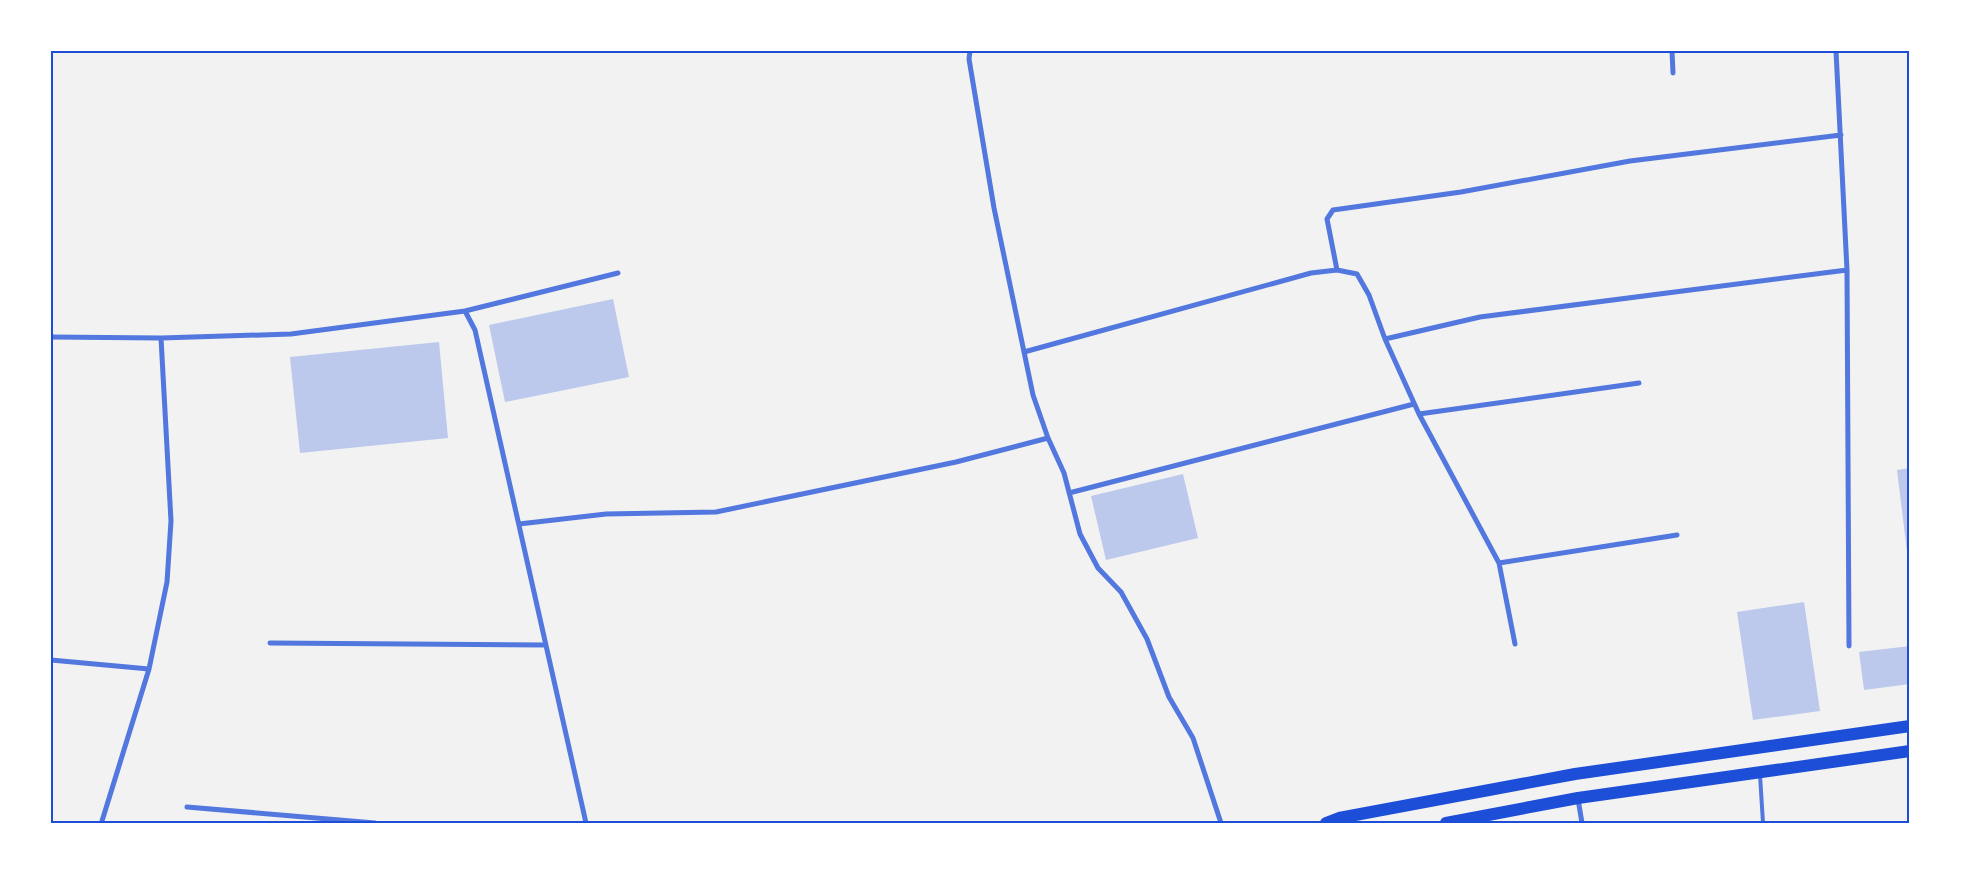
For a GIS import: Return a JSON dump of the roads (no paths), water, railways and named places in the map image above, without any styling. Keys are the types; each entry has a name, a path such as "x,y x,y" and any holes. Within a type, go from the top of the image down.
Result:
{"main road":[{"path":"1326,823 1339,818 1575,774 1910,726"},
{"path":"1446,823 1578,798 1910,750"}],"street":[{"path":"970,51 969,59 994,208 1033,395 1048,438 1064,474 1080,534 1098,568 1121,592 1147,639 1169,697 1193,738 1221,823"},
{"path":"1672,51 1673,73"},
{"path":"1836,51 1847,270 1849,646"},
{"path":"1337,270 1328,219 1333,210 1460,192 1630,161 1841,135"},
{"path":"1024,352 1310,273 1337,270 1357,274 1370,295 1385,340 1414,404 1499,563 1514,644"},
{"path":"1385,340 1480,317 1847,270"},
{"path":"51,337 161,338 291,334 465,311 618,273"},
{"path":"465,311 475,330 586,823"},
{"path":"102,821 149,669 167,582 171,521 161,338"},
{"path":"1419,414 1640,383"},
{"path":"1069,493 1414,404"},
{"path":"519,524 606,514 716,512 946,464 1048,438"},
{"path":"1499,563 1677,535"},
{"path":"270,643 546,645"},
{"path":"51,660 149,669"},
{"path":"1578,798 1582,823"},
{"path":"187,808 375,823"}],"lane":[{"path":"1760,772 1762,823"}]}
